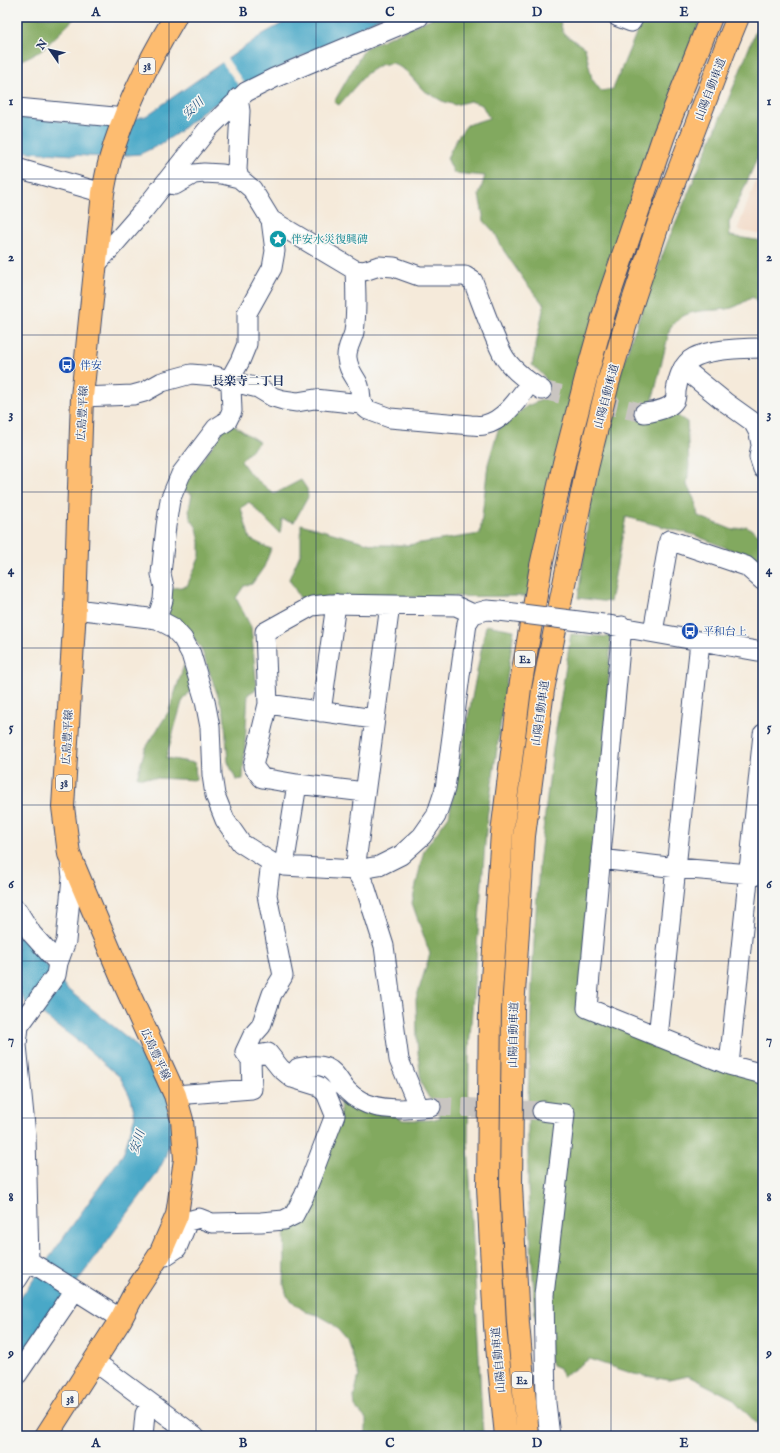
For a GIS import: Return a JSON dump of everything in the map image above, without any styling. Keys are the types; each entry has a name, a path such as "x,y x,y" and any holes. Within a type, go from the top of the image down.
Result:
{"main road":[{"name":"広島豊平線","path":"46,1436 121,1319 134,1294 160,1254 177,1215 185,1159 182,1120 175,1094 120,974 69,854 63,807 74,609 82,397 103,193 110,160 124,118 142,75 174,17"},
{"name":"山陽自動車道","path":"506,1436 495,1326 488,1187 490,1009 502,833 520,688 541,566 564,463 604,314 664,135 711,17"},
{"name":"山陽自動車道","path":"528,1436 518,1323 511,1185 513,1009 524,836 543,690 587,468 608,383 659,222 738,17"}],"street":[{"path":"95,266 166,183 186,155 207,130 238,98 246,92 274,78 420,17"},
{"path":"618,17 631,22 634,17"},
{"path":"238,98 240,111 237,170 239,178"},
{"path":"17,108 124,118"},
{"path":"17,168 103,193"},
{"path":"157,619 163,600 164,587 161,574 170,500 181,474 216,428 227,420 232,411 231,386 229,381 247,344 247,313 272,268 275,251 271,220 252,189 239,178 204,172 194,174 175,184 166,183"},
{"path":"82,397 133,395 144,392 162,382 191,374 215,376 258,388 273,398 282,400 297,402 315,399 361,404 368,410 390,418 484,425 496,420 536,387 510,365 502,354 473,281 465,276 419,276 394,267 379,266 364,271 355,270 271,220"},
{"path":"355,270 357,311 353,334 348,346 346,357 349,369 358,384 361,394 361,404"},
{"path":"644,413 652,413 666,408 675,400 678,380 683,368 690,360 700,354 741,348 763,348"},
{"path":"683,368 725,402 753,422 761,445 759,457 763,469"},
{"path":"653,632 669,540 746,566 763,581"},
{"path":"321,712 336,604"},
{"path":"365,792 297,784 262,778 253,766 268,704 265,632 312,606 336,604 456,606 472,614 486,610 499,611 622,626 700,642 763,652"},
{"path":"292,1078 298,1068 324,1066 332,1071 347,1090 360,1101 381,1108 426,1107 399,1060 384,946 365,886 355,870 390,605"},
{"path":"74,609 157,619 172,627 183,639 191,654 198,673 205,701 210,727 212,774 215,795 225,820 241,843 277,864 355,870 379,866 401,855 422,836 436,816 445,789 465,635 467,623 472,614"},
{"path":"622,626 587,1008 729,1064 763,1074"},
{"path":"658,1037 700,642"},
{"path":"268,704 374,719"},
{"path":"729,1064 756,875 763,734"},
{"path":"175,1094 252,1089 250,1060 245,1052 253,1035 261,1026 272,994 283,976 267,895 277,864 297,784"},
{"path":"17,1280 31,1262 22,1136 18,1024 57,969 66,941 72,877 69,854"},
{"path":"600,859 756,875"},
{"path":"17,910 57,969"},
{"path":"160,1254 165,1256 177,1248 188,1221 199,1218 212,1223 284,1220 294,1215 304,1196 335,1114 326,1093 318,1086 292,1078 280,1068 268,1053 257,1055 250,1060"},
{"path":"542,1111 565,1114 544,1295 546,1403 550,1436"},
{"path":"31,1262 121,1319"},
{"path":"17,1375 73,1289"},
{"path":"94,1361 195,1436"},
{"path":"143,1436 145,1414 150,1404"}],"shaded area":[{"path":"763,163 763,235 737,230"}],"green space":[{"path":"17,17 75,18 41,51 17,62"},
{"path":"434,17 559,17 563,33 585,48 592,79 601,91 613,89 643,17 701,17 532,596 300,598 289,579 301,552 301,524 375,545 407,545 480,534 488,464 498,430 527,406 544,399 546,379 532,365 544,305 526,283 504,251 495,233 484,221 479,195 485,176 454,173 447,158 457,138 467,125 489,118 482,105 470,101 455,105 442,101 423,90 406,71 393,63 380,65 367,73 339,105 334,102 365,48"},
{"path":"761,17 763,17 763,145 729,223 730,236 763,241 763,311 753,297 737,306 719,310 696,312 676,321 670,328 652,403 668,414 676,415 687,422 689,465 687,485 695,501 698,516 733,530 746,526 763,537 763,567 756,560 694,535 626,517 610,602 578,598 591,501 606,418 631,340 667,243 736,81"},
{"path":"229,422 259,442 241,461 250,474 274,494 301,480 307,489 308,497 294,522 282,519 280,534 249,502 241,508 250,539 271,549 264,567 252,584 244,586 236,598 251,627 257,689 248,694 243,779 236,780 228,762 224,713 201,648 185,627 163,612 167,589 187,586 200,556 200,542 197,528 190,518 189,509 192,494 182,489"},
{"path":"486,625 514,630 487,818 469,1049 468,1142 483,1436 366,1436 366,1419 355,1407 354,1397 359,1375 347,1340 332,1323 318,1315 306,1312 287,1296 284,1285 284,1224 341,1113 339,1095 389,1112 403,1120 429,1120 440,1118 437,1102 429,1098 421,1084 417,1041 416,999 430,954 412,903 424,850 449,816"},
{"path":"571,634 611,637 599,857 583,1007 763,1074 763,1430 732,1398 688,1376 669,1380 634,1374 589,1359 563,1377 559,1368 552,1365 535,1318 528,1187 528,1097 533,958 539,864 553,748"},
{"path":"184,665 193,687 182,702 166,758 195,763 196,780 137,777 145,749 169,711"}],"water":[{"name":"安川","path":"294,17 381,17 282,66 205,110 176,134 159,145 140,154 102,157 17,151 17,117 107,125 146,116 263,34"},
{"name":"安川","path":"17,929 67,989 134,1043 154,1070 171,1102 173,1123 170,1142 164,1160 156,1175 17,1363 17,1303 123,1154 135,1116 131,1098 120,1077 74,1038 25,1002 17,988"}],"pier":[{"path":"226,57 247,87 242,90 221,61"}],"tunnel":[{"path":"542,390 644,413"},
{"path":"433,1106 542,1111"}],"place":[{"name":"伴安水災復興碑","path":"278,239"},
{"name":"伴安","path":"67,365"},
{"name":"平和台上","path":"690,631"}],"district":[{"name":"長楽寺二丁目","path":"248,381"}]}
